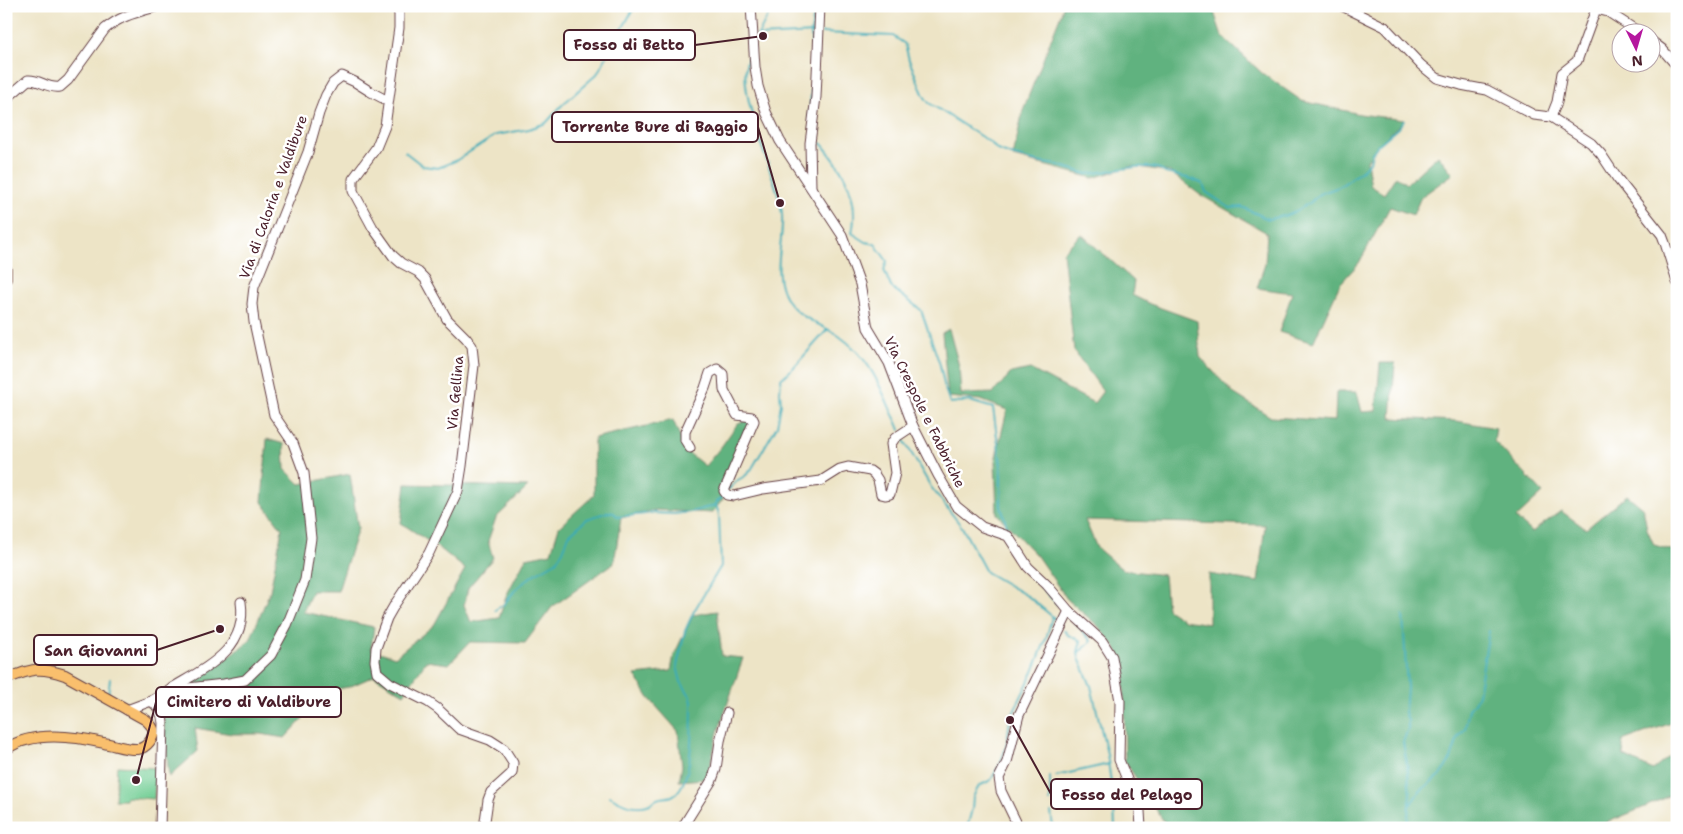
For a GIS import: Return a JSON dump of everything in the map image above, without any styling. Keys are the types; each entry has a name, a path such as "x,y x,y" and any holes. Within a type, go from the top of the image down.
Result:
{"main road":[{"path":"6,269 6,279"},
{"path":"6,679 37,669 51,671 65,676 146,720 153,730 152,736 142,748 130,748 88,739 41,737 14,743 6,748"}],"street":[{"path":"6,99 28,80 37,80 50,87 60,87 68,80 105,29 125,16 159,6"},
{"name":"Via Gellina","path":"396,6 399,14 399,28 385,126 376,148 353,179 353,191 373,228 393,256 400,263 418,272 425,279 447,319 472,346 474,355 458,491 429,552 387,618 376,648 375,661 377,672 390,683 428,702 460,729 496,743 510,756 513,763 512,773 491,792 486,807 484,828"},
{"name":"Via Crespole e Fabbriche","path":"751,6 755,67 762,99 780,141 842,235 860,284 868,328 892,370 911,427 956,506 982,527 1008,536 1028,567 1047,585 1068,614 1102,641 1112,657 1120,700 1119,760 1140,811 1141,828"},
{"path":"811,187 810,144 816,97 820,6"},
{"path":"1342,6 1385,26 1420,65 1437,78 1455,84 1487,90 1534,115 1551,117 1591,143 1662,235 1677,282"},
{"path":"1551,117 1557,102 1562,73 1577,61 1596,9 1608,12 1624,22"},
{"path":"1660,48 1677,66"},
{"name":"Via di Caloria e Valdibure","path":"127,710 151,701 170,690 245,680 271,655 287,626 304,580 311,538 304,473 293,443 274,415 254,322 252,304 254,287 308,152 321,107 333,83 342,76 347,77 388,101"},
{"path":"690,448 685,440 685,432 710,373 717,369 723,374 724,390 737,415 752,417 754,421 724,490 727,495 734,496 763,489 821,481 840,469 848,467 870,471 878,480 881,494 884,496 890,494 895,473 891,447 892,441 911,427"},
{"path":"170,690 215,662 230,646 241,628 243,611 241,602"},
{"path":"1019,828 1001,791 999,778 1007,762 1019,715 1068,614"},
{"path":"151,701 162,714 163,723 160,828"},
{"path":"682,828 712,780 716,769 727,713"}],"green space":[{"path":"1063,6 1212,6 1222,36 1262,73 1302,101 1360,114 1404,120 1376,147 1367,161 1371,186 1384,194 1396,176 1406,184 1438,155 1453,174 1421,197 1413,215 1390,207 1359,263 1340,284 1313,343 1279,332 1292,293 1257,288 1265,264 1267,233 1199,194 1170,172 1132,166 1093,178 1013,157 1023,110"},
{"path":"1081,234 1134,281 1132,295 1150,304 1197,321 1200,357 1233,393 1271,417 1335,421 1336,392 1357,392 1362,412 1376,411 1380,363 1395,363 1391,418 1457,421 1496,428 1494,441 1543,493 1516,518 1532,532 1561,511 1586,529 1627,495 1643,508 1647,529 1654,545 1677,550 1677,721 1622,741 1624,756 1653,770 1675,752 1677,753 1677,792 1593,828 1168,828 1125,761 1124,688 1118,651 1098,626 1067,599 1037,556 997,514 995,461 1007,410 981,400 948,397 942,333 949,329 959,366 961,394 993,393 1011,373 1030,369 1094,403 1103,391 1074,351 1063,252","holes":["1085,520 1265,525 1258,582 1209,574 1209,624 1184,620 1167,609 1164,575 1123,570 1097,548"]},
{"path":"673,420 686,451 705,466 738,423 749,420 752,428 724,498 712,513 655,510 621,518 614,563 552,607 525,643 470,642 449,664 426,661 404,694 374,676 349,687 330,690 285,738 260,734 232,734 195,728 198,751 169,777 162,706 168,696 212,670 250,640 270,591 282,529 262,502 267,439 284,444 285,469 300,484 350,474 358,528 338,591 312,591 303,612 374,627 371,649 395,657 434,625 465,569 443,551 401,523 406,484 528,487 496,518 488,541 493,558 468,588 464,605 471,622 499,618 507,594 526,558 551,553 559,527 594,495 594,438"},
{"path":"717,611 722,656 743,658 718,732 708,774 704,779 679,781 682,766 678,731 648,697 635,675 671,671 674,655 693,615"},
{"path":"117,766 156,768 154,799 126,797 126,800 115,800"}],"waterway":[{"path":"405,152 423,166 438,168 457,160 496,135 529,129 546,123 563,104 597,74 635,6"},
{"path":"746,6 748,21"},
{"path":"757,37 773,6"},
{"path":"809,118 813,71 811,33 815,6"},
{"path":"757,36 815,33"},
{"path":"822,33 893,36 905,44 909,60 924,96 929,103 991,143 997,150 1087,174 1136,167 1153,167 1165,173 1192,179 1203,184 1206,192 1230,208 1242,207 1268,219 1284,216 1296,211 1311,202 1319,194 1339,187 1360,172 1370,162 1372,153 1378,145 1398,128 1404,120"},
{"path":"750,51 746,70 748,95 755,126 776,189 782,215 778,269 782,290 792,307 811,321 839,336 863,359 880,386 900,430"},
{"path":"821,143 840,168 849,186 854,206 852,233 866,242 875,244 887,261 884,270 891,287 921,310 940,365 950,403 970,401 993,408 1001,465 1001,506 1008,531"},
{"path":"729,489 751,470 777,426 781,404 781,379 828,329"},
{"path":"902,437 931,487 962,527 986,572 1029,597 1060,623"},
{"path":"495,610 503,605 517,588 533,575 556,562 563,551 569,535 587,519 608,512 614,513 618,517 654,513 674,514 691,512 713,506 723,496"},
{"path":"610,796 629,805 645,806 659,798 672,796 685,780 690,753 692,703 691,697 681,682 677,666 685,631 694,611 721,566 719,515 716,504"},
{"path":"1029,574 1058,605"},
{"path":"1403,615 1407,688 1405,712 1408,721 1408,729 1403,742 1410,794 1407,828"},
{"path":"967,828 973,797 979,786 991,780 1000,764 1006,747 1010,720 1033,672 1046,639 1052,617"},
{"path":"1075,622 1091,641 1078,653"},
{"path":"1064,630 1068,635 1081,641 1078,652 1079,658 1091,686 1107,754 1114,804 1115,828"},
{"path":"1410,805 1419,792 1441,774 1451,759 1458,737 1465,729 1469,709 1478,695 1489,631"},
{"path":"108,696 110,679"},
{"path":"1056,776 1109,764"},
{"path":"1050,777 1050,801"},
{"path":"1051,812 1053,828"}],"place":[{"name":"Fosso di Betto","path":"763,36"},
{"name":"Torrente Bure di Baggio","path":"780,203"},
{"name":"San Giovanni","path":"220,629"},
{"name":"Fosso del Pelago","path":"1010,720"},
{"name":"Cimitero di Valdibure","path":"136,780"}]}
